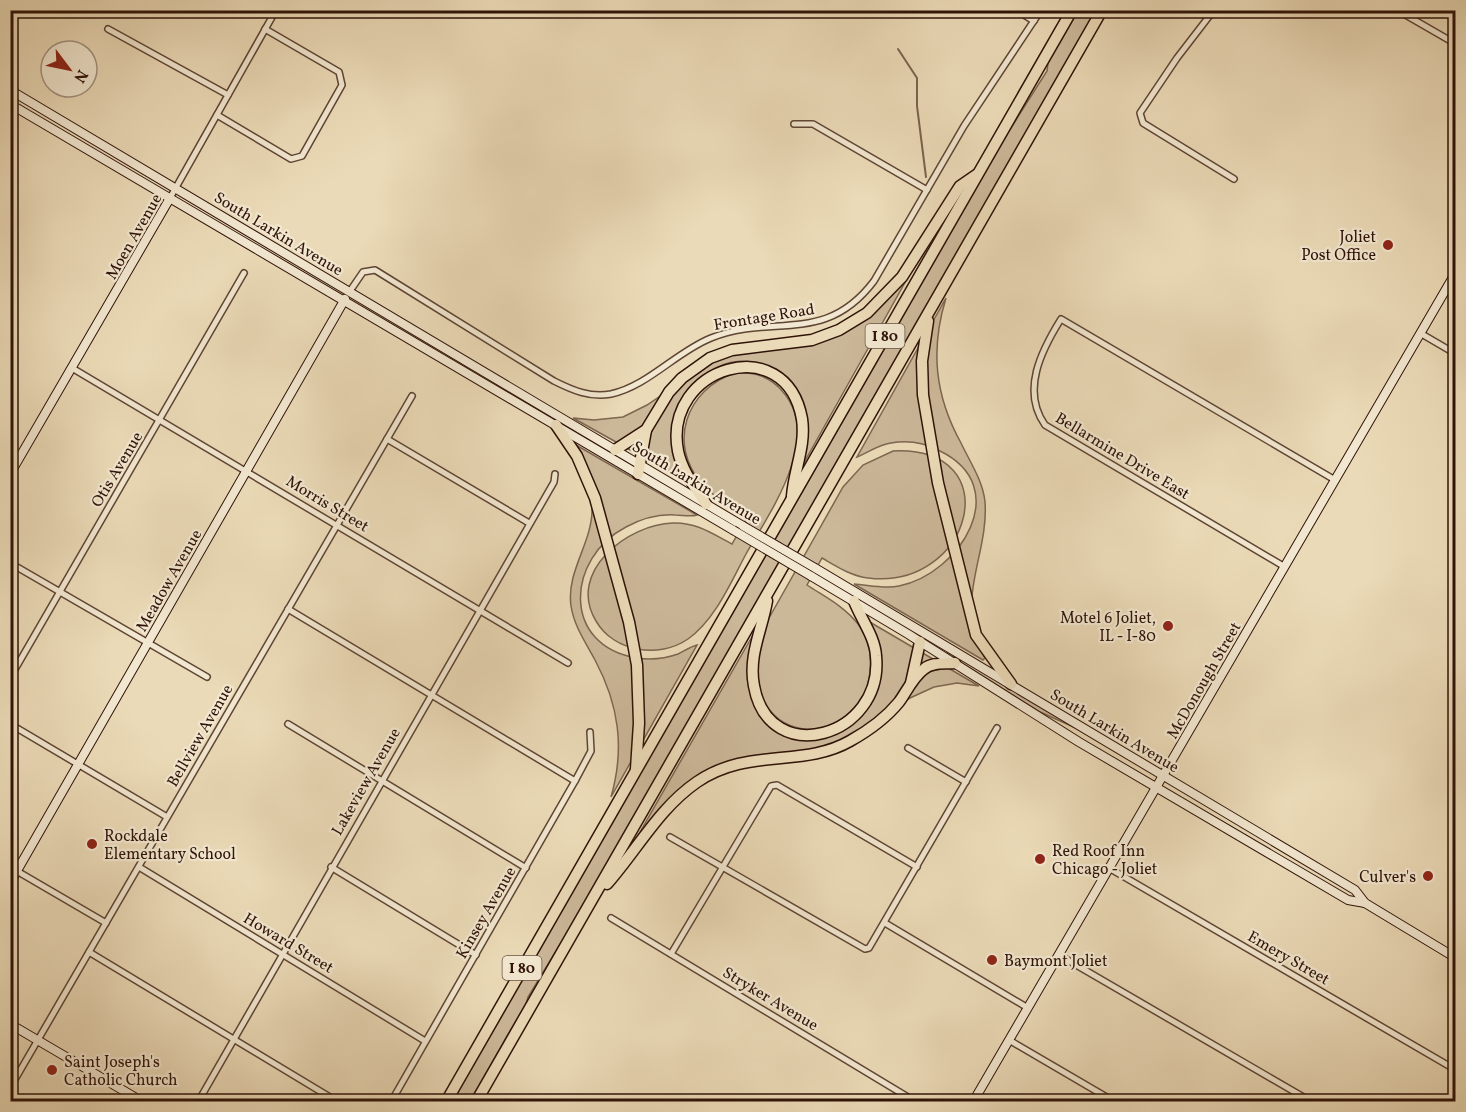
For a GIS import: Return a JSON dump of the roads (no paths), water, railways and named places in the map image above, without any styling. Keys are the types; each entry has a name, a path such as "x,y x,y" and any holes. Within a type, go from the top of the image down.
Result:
{"highway":[{"name":"I 80","path":"446,1101 1072,10"},
{"name":"I 80","path":"476,1101 1102,10"},
{"path":"639,469 646,430 669,392 682,378 710,358 732,350 812,340 839,330 867,313 902,277 960,186 979,173"},
{"path":"934,303 926,329 922,361 924,412 934,464 976,635 1011,684"},
{"path":"706,504 689,477 678,451 677,426 681,411 703,382 725,370 745,366 763,370 779,379 792,394 799,410 802,442 791,500"},
{"path":"556,425 577,456 595,498 629,622 637,665 639,723 636,771"},
{"path":"615,450 646,430"},
{"path":"768,594 755,645 752,672 754,687 757,698 770,718 785,729 802,735 820,735 840,728 857,714 872,692 876,679 876,653 854,601"},
{"path":"911,683 920,642"},
{"path":"589,905 632,855 662,813 699,781 727,767 748,761 811,754 839,746 884,718 911,683 928,666 955,663"}],"main road":[{"name":"South Larkin Avenue","path":"10,90 615,450 639,469 733,530 854,601 1156,788 1348,900 1365,903"},
{"name":"South Larkin Avenue","path":"10,104 556,425 743,525 1355,890 1365,903 1455,958"},
{"name":"Moen Avenue","path":"10,474 170,198"},
{"name":"McDonough Street","path":"973,1101 1455,272"},
{"name":"Meadow Avenue","path":"10,883 14,869 79,764 350,291"},
{"path":"10,1024 143,1101"}],"street":[{"name":"Moen Avenue","path":"170,198 276,10"},
{"path":"1016,10 1034,21"},
{"name":"Frontage Road","path":"350,291 363,272 375,270 569,389 593,395 610,394 634,385 710,338 745,330 815,322 847,309 874,281 978,104 1041,10"},
{"path":"1214,10 1142,107 1141,120 1234,179"},
{"path":"1397,10 1455,44"},
{"path":"108,29 228,95"},
{"path":"217,115 291,159 302,156 342,85 343,79 339,72 265,29"},
{"path":"794,124 813,124 927,190"},
{"name":"Otis Avenue","path":"10,678 244,273"},
{"name":"Bellarmine Drive East","path":"1285,567 1045,425 1034,404 1033,388 1045,350 1061,319 1335,480"},
{"path":"1420,333 1455,354"},
{"name":"Morris Street","path":"72,368 568,663"},
{"name":"Bellview Avenue","path":"10,1088 412,396"},
{"path":"387,439 529,523"},
{"name":"Lakeview Avenue","path":"198,1101 430,694 481,610 555,474"},
{"path":"10,563 207,677"},
{"path":"288,609 575,781"},
{"path":"10,724 167,817"},
{"path":"288,724 526,868"},
{"path":"670,837 865,949 872,945 997,728"},
{"name":"Kinsey Avenue","path":"391,1101 575,781 591,751 590,732"},
{"path":"908,748 966,782"},
{"path":"671,954 771,786 777,785 917,867"},
{"name":"Howard Street","path":"139,867 425,1041"},
{"path":"331,867 476,955"},
{"name":"Emery Street","path":"1109,868 1455,1070"},
{"path":"14,869 106,923"},
{"name":"Stryker Avenue","path":"611,918 916,1101"},
{"path":"885,923 1028,1008"},
{"path":"89,952 338,1101"},
{"path":"1059,955 1311,1101"},
{"path":"1009,1040 1115,1101"},
{"path":"1448,1101 1455,1088"}],"waterway":[{"path":"898,49 917,78 917,106 926,177"}],"place":[{"name":"Joliet Post Office","path":"1388,245"},
{"name":"Motel 6 Joliet, IL - I-80","path":"1168,626"},
{"name":"Rockdale Elementary School","path":"92,844"},
{"name":"Red Roof Inn Chicago - Joliet","path":"1040,859"},
{"name":"Culver's","path":"1428,876"},
{"name":"Baymont Joliet","path":"992,960"},
{"name":"Saint Joseph's Catholic Church","path":"52,1070"}]}
